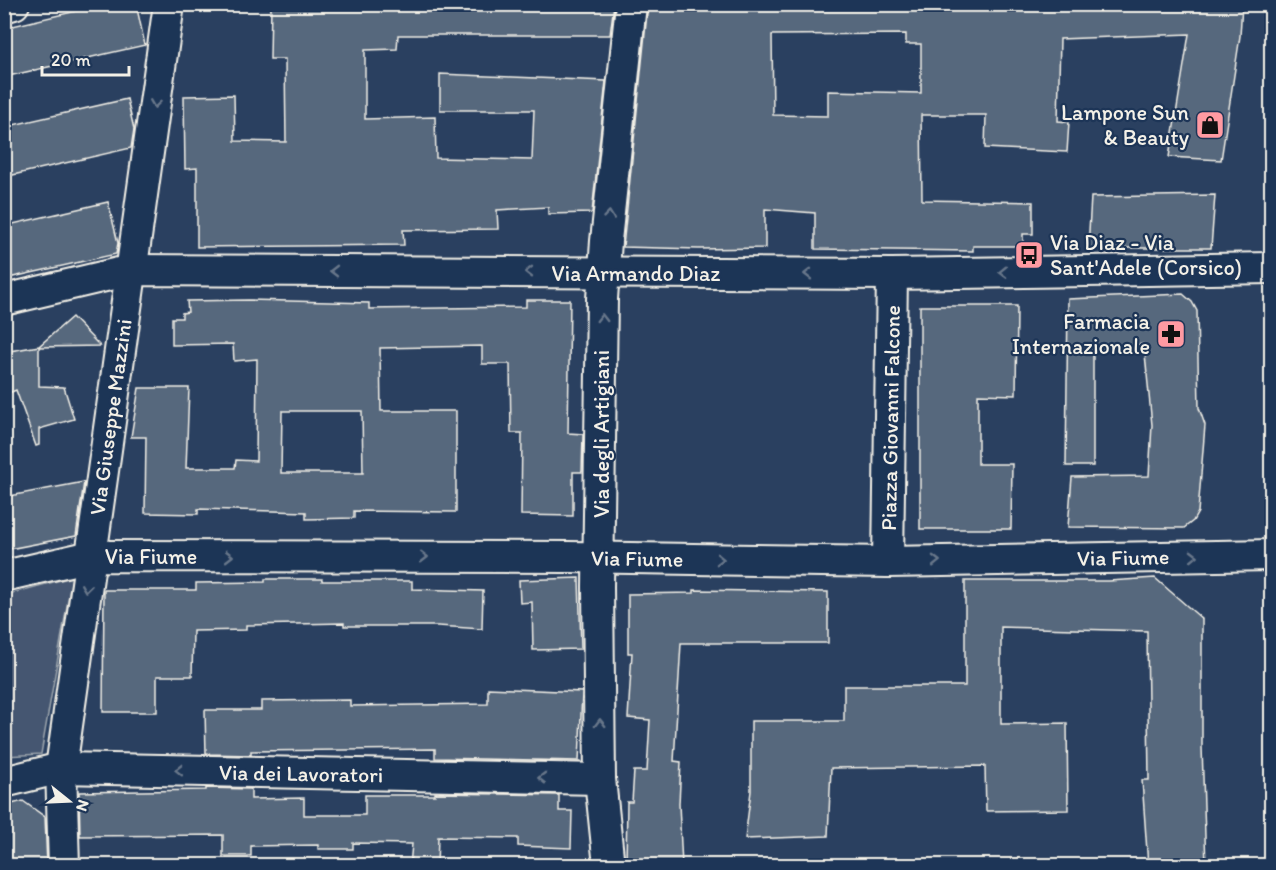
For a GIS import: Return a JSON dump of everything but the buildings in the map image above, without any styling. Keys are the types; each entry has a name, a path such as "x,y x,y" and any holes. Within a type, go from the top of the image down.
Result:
{"street":[{"path":"4,7 14,4"},
{"name":"Via Giuseppe Mazzini","path":"64,866 61,768 169,4"},
{"name":"Via degli Artigiani","path":"609,866 600,779 599,557 603,273 632,4"},
{"name":"Via Armando Diaz","path":"4,300 131,270 892,274 1272,268"},
{"name":"Piazza Giovanni Falcone","path":"888,562 892,274"},
{"name":"Via Fiume","path":"4,576 91,556 599,557 888,562 1272,555"},
{"name":"Via dei Lavoratori","path":"4,782 61,768 600,779"}],"shaded area":[{"path":"72,577 41,754 5,756 5,595"}],"place":[{"name":"Lampone Sun & Beauty","path":"1210,125"},
{"name":"Via Diaz - Via Sant'Adele (Corsico)","path":"1029,255"},
{"name":"Farmacia Internazionale","path":"1171,334"}]}
